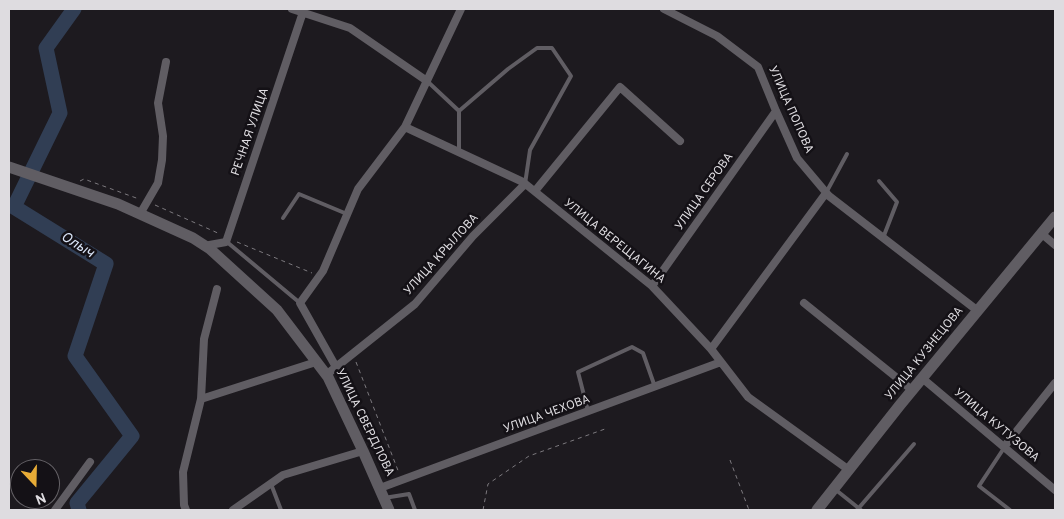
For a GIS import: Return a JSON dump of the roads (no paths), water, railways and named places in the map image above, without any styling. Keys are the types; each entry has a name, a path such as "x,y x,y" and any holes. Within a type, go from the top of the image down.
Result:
{"main road":[{"name":"УЛИЦА СВЕРДЛОВА","path":"9,166 118,204 193,238 277,310 326,375 389,510"},
{"name":"УЛИЦА КУЗНЕЦОВА","path":"817,510 912,390 1055,217"}],"street":[{"path":"292,9 304,11 350,28 426,81"},
{"path":"336,367 300,303 319,276 358,190 405,127 461,9"},
{"name":"УЛИЦА ПОПОВА","path":"664,9 717,36 758,67 797,158 826,193 978,311"},
{"name":"РЕЧНАЯ УЛИЦА","path":"227,240 304,11"},
{"path":"140,214 158,183 162,160 163,136 158,103 166,62"},
{"path":"534,192 620,87 680,141"},
{"name":"УЛИЦА СЕРОВА","path":"652,286 776,111"},
{"name":"УЛИЦА ВЕРЕЩАГИНА","path":"405,127 525,184 652,286 711,349 748,397 849,470"},
{"name":"УЛИЦА КРЫЛОВА","path":"326,375 415,304 472,236 525,184"},
{"path":"711,349 826,193"},
{"path":"1042,234 1055,245"},
{"path":"204,246 227,240"},
{"path":"186,510 184,505 183,472 201,399 204,339 217,289"},
{"path":"804,303 912,390"},
{"path":"201,399 316,362"},
{"name":"УЛИЦА ЧЕХОВА","path":"382,493 402,480 721,362"},
{"name":"УЛИЦА КУТУЗОВА","path":"922,378 1055,490"},
{"path":"1004,448 1055,383"},
{"path":"233,510 283,475 363,451"},
{"path":"55,510 90,462"}],"lane":[{"path":"459,111 508,69 537,48 552,48 571,76 530,150 525,184"},
{"path":"426,81 459,111 459,152"},
{"path":"826,193 847,154"},
{"path":"879,181 897,202 883,238"},
{"path":"283,218 300,194 347,214"},
{"path":"227,240 300,303"},
{"path":"588,411 578,372 632,347 643,353 655,387"},
{"path":"834,489 859,510 914,444"},
{"path":"1004,448 978,486 1010,510"},
{"path":"271,484 281,510"},
{"path":"382,493 409,494 415,510"}],"waterway":[{"name":"Олыч","path":"74,9 46,48 60,113 14,207 106,264 75,356 132,436 77,503 79,510"}]}
